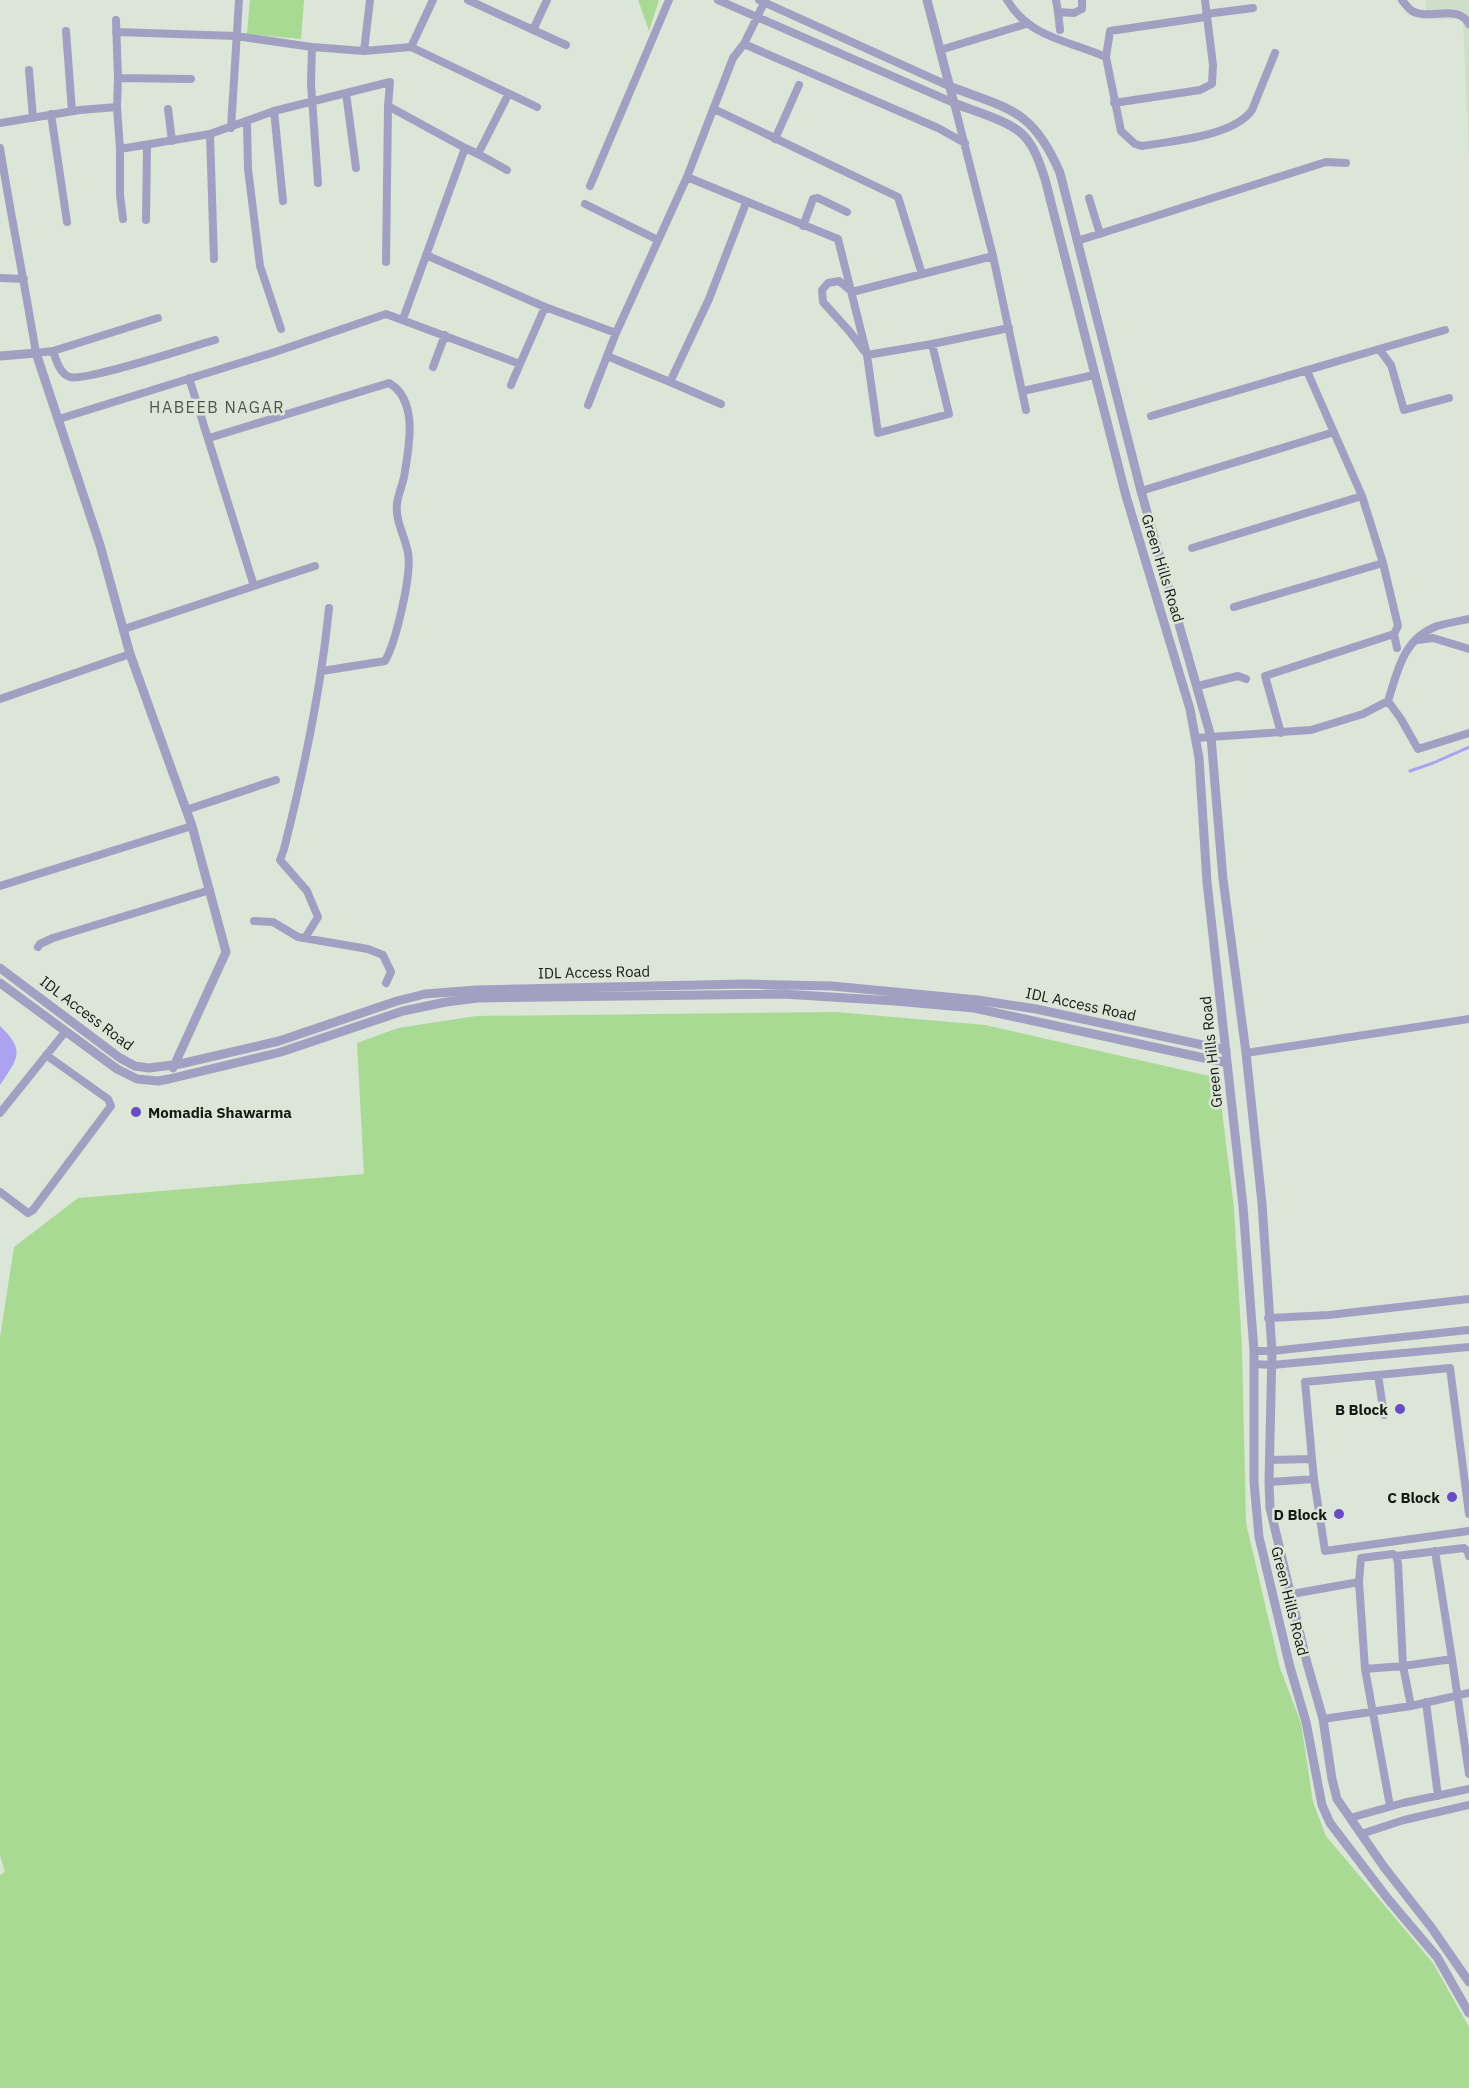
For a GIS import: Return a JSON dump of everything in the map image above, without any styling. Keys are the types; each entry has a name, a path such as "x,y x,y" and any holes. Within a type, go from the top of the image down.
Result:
{"street":[{"path":"231,128 239,0"},
{"path":"364,51 370,0"},
{"path":"411,46 433,0"},
{"path":"468,0 566,45"},
{"path":"532,30 547,0"},
{"path":"590,186 669,0"},
{"path":"718,0 954,103"},
{"path":"927,0 993,256 1026,410"},
{"path":"1007,0 1026,24 1042,34 1061,34 1106,57"},
{"path":"1056,0 1061,34"},
{"path":"1058,12 1074,13 1082,9 1082,0"},
{"path":"1114,103 1200,90 1212,84 1213,65 1205,0"},
{"path":"1402,0 1410,10 1419,13 1456,13 1464,16 1469,24"},
{"path":"588,405 616,333 687,177 733,58 744,44 757,18 762,1 780,4 949,86"},
{"path":"1253,8 1110,31 1106,57 1121,131 1135,144 1142,146 1220,132 1247,117 1252,110 1275,53"},
{"path":"116,20 120,195 123,219"},
{"path":"940,50 1026,24"},
{"path":"66,31 72,111"},
{"path":"116,32 236,36 312,47 364,51 411,46 508,95 537,107"},
{"path":"744,44 938,128 965,143"},
{"path":"312,47 312,103 318,183"},
{"path":"29,70 33,118"},
{"path":"118,78 191,79"},
{"path":"120,149 210,134 274,111 390,82 386,262"},
{"path":"775,139 799,85"},
{"name":"Green Hills Road","path":"949,86 1016,112 1029,121 1052,154 1060,173 1141,491 1211,737 1224,879 1262,1203 1272,1351 1270,1508 1307,1663 1323,1719 1337,1799 1469,1982"},
{"path":"346,93 356,168"},
{"path":"478,154 508,95"},
{"name":"Green Hills Road","path":"954,103 1015,128 1025,137 1037,156 1045,179 1126,496 1190,709 1199,758 1207,882 1243,1206 1254,1351 1254,1482 1259,1537 1290,1667 1306,1722 1316,1783 1330,1823 1388,1899 1437,1957 1469,2013"},
{"path":"388,106 507,170"},
{"path":"0,123 72,111 117,107"},
{"path":"168,109 172,141"},
{"path":"714,109 898,197 922,274"},
{"path":"274,111 283,201"},
{"path":"51,114 67,222"},
{"path":"247,122 248,169 260,266 281,329"},
{"path":"210,134 214,259"},
{"path":"146,220 147,144"},
{"path":"0,148 3,194 24,279 36,353 100,545 130,654 192,826 226,952 169,1079"},
{"path":"403,319 465,148"},
{"path":"1077,241 1326,162 1346,164"},
{"path":"687,177 746,203 832,234 838,239 867,355 878,433 949,414 932,344"},
{"path":"804,224 812,201 816,198 848,212"},
{"path":"1089,198 1100,234"},
{"path":"670,382 709,299 746,203"},
{"path":"585,204 658,240"},
{"path":"804,224 819,227"},
{"path":"426,255 545,307 616,333"},
{"path":"852,292 993,256"},
{"path":"0,278 24,279"},
{"path":"852,292 839,281 828,284 822,290 823,302 867,355"},
{"path":"511,385 545,307"},
{"path":"59,419 275,352 386,314 520,364"},
{"path":"0,356 53,351 158,318"},
{"path":"867,355 1009,328"},
{"path":"1151,416 1444,330"},
{"path":"433,367 445,335"},
{"path":"53,351 60,368 68,377 73,378 95,374 215,340"},
{"path":"1379,349 1391,365 1404,410 1449,398"},
{"path":"607,356 721,404"},
{"path":"1307,371 1362,496 1383,563 1398,626 1394,634 1398,648"},
{"path":"1023,391 1094,375"},
{"path":"189,378 254,586"},
{"path":"209,438 389,383 396,387 405,400 410,419 404,475 397,504 398,520 408,555 401,609 392,648 385,661 322,670"},
{"path":"1141,491 1334,432"},
{"path":"1192,548 1362,496"},
{"path":"1234,607 1383,563"},
{"path":"124,629 315,566"},
{"path":"305,938 318,917 307,891 280,860 303,772 322,670 329,608"},
{"path":"1196,738 1311,730 1363,714 1388,701 1401,660 1413,641 1436,626 1469,619"},
{"path":"1281,733 1265,676 1394,634"},
{"path":"1413,641 1432,638 1469,649"},
{"path":"0,699 130,654"},
{"path":"1198,686 1238,676 1246,679"},
{"path":"1388,701 1418,749 1469,733"},
{"path":"186,810 276,780"},
{"path":"0,886 192,826"},
{"path":"38,947 53,938 210,890"},
{"path":"255,921 273,922 298,937 368,949 383,955 391,972 386,983"},
{"name":"IDL Access Road","path":"0,968 120,1058 135,1066 149,1068 174,1065 279,1041 397,1001 425,994 447,991 743,984 832,986 936,994 1036,1010 1226,1050"},
{"path":"0,983 126,1075 148,1081 169,1079 281,1053 403,1011 478,998 783,994 974,1008 1227,1064"},
{"path":"1036,1010 1036,1020"},
{"path":"1246,1053 1469,1019"},
{"path":"0,1113 65,1032"},
{"path":"0,1192 22,1210 28,1213 33,1210 111,1106 108,1099 46,1055"},
{"path":"1268,1318 1329,1315 1469,1299"},
{"path":"1254,1351 1272,1351 1468,1329 1469,1340"},
{"path":"1377,1339 1379,1354"},
{"path":"1254,1364 1272,1365 1469,1347"},
{"path":"1469,1514 1450,1368 1305,1382 1314,1479 1325,1551 1469,1531"},
{"path":"1378,1375 1384,1415"},
{"path":"1270,1460 1312,1459"},
{"path":"1269,1482 1314,1479"},
{"path":"1390,1806 1365,1669 1359,1582 1361,1558 1464,1548 1469,1556"},
{"path":"1435,1551 1469,1774"},
{"path":"1396,1556 1404,1666 1411,1706"},
{"path":"1292,1594 1359,1582"},
{"path":"1365,1669 1452,1659"},
{"path":"1323,1719 1411,1706 1469,1693"},
{"path":"1426,1702 1438,1796"},
{"path":"1350,1818 1390,1806 1469,1789"},
{"path":"1361,1834 1404,1820 1469,1805"},
{"path":"1388,1899 1400,1888"}],"shaded area":[{"path":"1426,0 1469,0 1469,158 1463,19 1426,19"},
{"path":"0,1026 14,1042 16,1055 15,1061 0,1085"}],"green space":[{"path":"250,0 304,0 301,39 247,34"},
{"path":"638,0 659,0 649,31"},
{"path":"836,1012 985,1025 1218,1078 1234,1208 1242,1348 1246,1523 1280,1668 1301,1723 1313,1802 1326,1836 1433,1963 1469,2027 1469,2088 0,2088 0,1875 5,1872 0,1855 0,1337 14,1247 78,1198 364,1174 357,1043 398,1028 476,1016"}],"waterway":[{"path":"1410,771 1469,747"}],"place":[{"name":"Momadia Shawarma","path":"136,1112"},
{"name":"B Block","path":"1400,1409"},
{"name":"C Block","path":"1452,1497"},
{"name":"D Block","path":"1339,1514"}],"district":[{"name":"HABEEB NAGAR","path":"217,407"}]}
